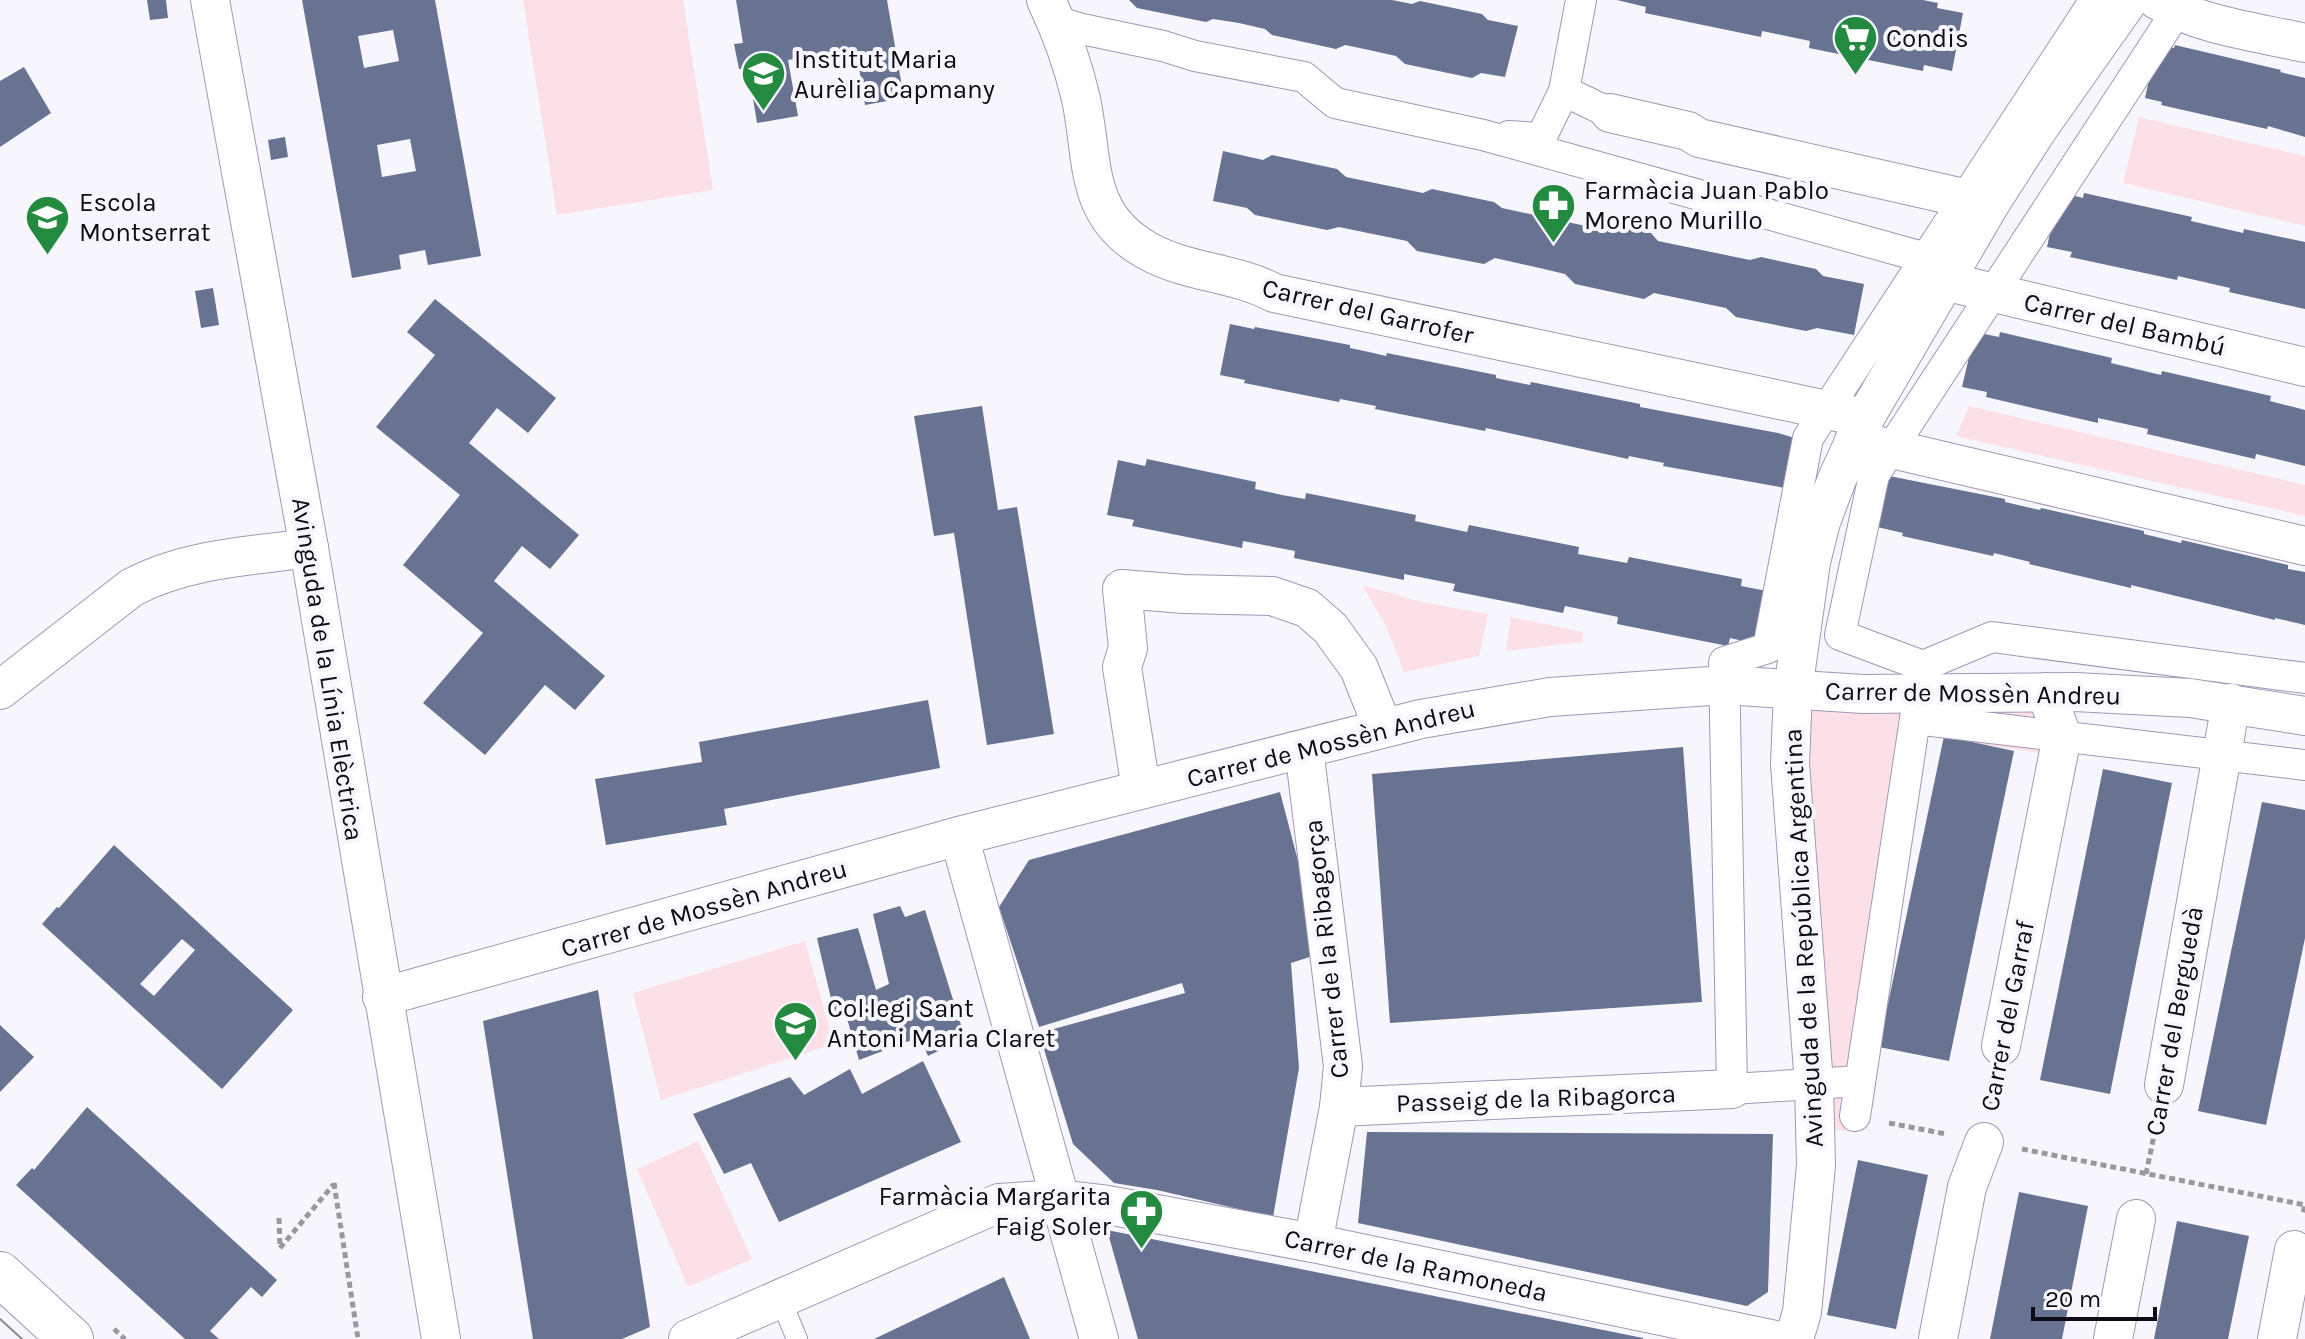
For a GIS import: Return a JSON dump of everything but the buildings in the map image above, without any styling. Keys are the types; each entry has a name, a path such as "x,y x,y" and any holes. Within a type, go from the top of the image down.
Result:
{"street":[{"name":"Avinguda de la Línia Elèctrica","path":"210,0 309,548 441,1339"},
{"path":"1483,135 1541,138 1564,91 1581,0"},
{"path":"1564,91 1610,113 1688,131 1699,138 1978,201 2095,0"},
{"name":"Avinguda de la República Argentina","path":"1794,1339 1802,1312 1816,1165 1814,1084 1791,804 1793,690 1811,562 1821,522 1859,429 1935,269 1978,201 2038,129 2129,0"},
{"path":"2305,43 2201,19 2172,4 1993,292 1874,475 1840,635 1919,693 2062,736 2305,765"},
{"path":"1051,10 1082,29 1195,56 1304,77 1335,103 1483,135 1935,269 1826,410 1808,438 1768,648 1724,662 1732,1089 1860,1081"},
{"name":"Carrer del Garrofer","path":"1051,10 1081,99 1094,186 1115,224 1147,251 1193,269 1262,286 1274,293 1826,410 1891,449 2305,546"},
{"name":"Carrer del Bambú","path":"1935,269 1993,292 2305,367"},
{"path":"0,690 131,588 149,578 223,559 309,548"},
{"path":"1141,789 1122,667 1128,648 1122,589 1272,596 1307,608 1330,628 1359,668 1383,728"},
{"path":"1855,1116 1919,693 1992,637 2305,678"},
{"name":"Carrer de Mossèn Andreu","path":"382,997 959,836 1383,728 1486,706 1550,697 1725,685 1793,690 2046,692 2190,698 2305,716"},
{"path":"2046,692 2062,736"},
{"name":"Carrer del Berguedà","path":"2164,1085 2231,703"},
{"name":"Carrer del Garraf","path":"2001,1046 2062,736"},
{"name":"Carrer de la Ribagorça","path":"1304,749 1343,1066 1339,1107 1313,1243"},
{"path":"959,836 1099,1339"},
{"name":"Passeig de la Ribagorca","path":"1339,1107 1732,1089"},
{"name":"Carrer del Garraf","path":"1938,1339 1967,1187 1984,1142"},
{"name":"Carrer de la Ramoneda","path":"688,1339 999,1203 1059,1199 1102,1204 1313,1243 1771,1339"},
{"path":"2113,1339 2136,1219"},
{"path":"2277,1339 2294,1250"},
{"path":"0,1274 71,1339"}],"lane":[{"path":"780,1298 797,1339"}],"path":[{"name":"Carrer del Garraf","path":"1984,1142 2001,1046"},
{"name":"Carrer del Berguedà","path":"2136,1219 2164,1085"},
{"path":"1855,1116 2305,1205"},
{"path":"279,1218 280,1248 334,1183 358,1339"}],"shaded area":[{"path":"523,0 683,0 713,190 557,215"},
{"path":"2139,117 2305,156 2305,226 2123,183"},
{"path":"1969,406 2305,485 2305,516 1956,436"},
{"path":"1362,585 1422,602 1488,614 1479,656 1404,672 1385,624"},
{"path":"1511,617 1583,632 1582,642 1506,651"},
{"path":"2039,700 2051,755 1928,736 1857,1133 1825,1128 1803,701"},
{"path":"805,941 834,1044 661,1100 633,993"},
{"path":"698,1141 752,1259 688,1287 637,1169"}],"tram line":[{"path":"0,1319 22,1339"}],"place":[{"name":"Condis","path":"1855,77"},
{"name":"Institut Maria Aurèlia Capmany","path":"763,113"},
{"name":"Farmàcia Juan Pablo Moreno Murillo","path":"1553,244"},
{"name":"Escola Montserrat","path":"48,256"},
{"name":"Col·legi Sant Antoni Maria Claret","path":"796,1062"},
{"name":"Farmàcia Margarita Faig Soler","path":"1142,1250"}]}
